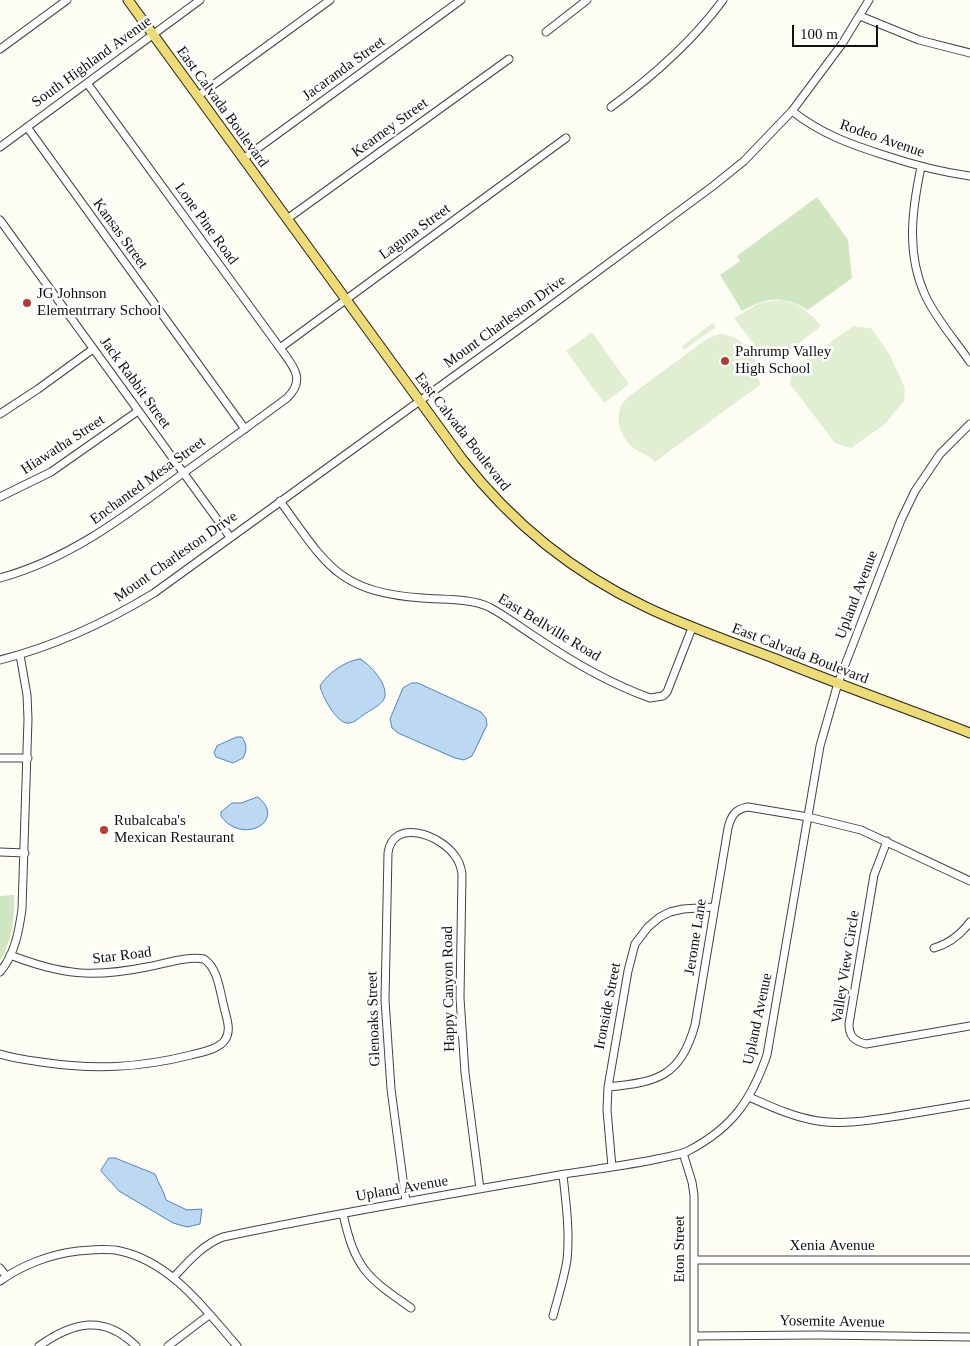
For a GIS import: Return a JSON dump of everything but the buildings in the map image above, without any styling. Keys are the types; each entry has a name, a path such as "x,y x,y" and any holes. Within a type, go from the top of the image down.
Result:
{"main road":[{"name":"East Calvada Boulevard","path":"128,0 462,459 494,498 551,548 581,570 615,591 692,628 970,732"}],"street":[{"path":"0,49 67,0"},
{"name":"South Highland Avenue","path":"0,147 200,0"},
{"path":"198,96 330,0"},
{"name":"Jacaranda Street","path":"243,159 461,0"},
{"path":"546,32 586,0"},
{"path":"611,107 678,51 722,0"},
{"name":"Mount Charleston Drive","path":"0,660 69,638 126,610 154,593 714,186 744,161 792,111 842,44 869,0"},
{"path":"860,16 919,40 970,53"},
{"name":"Kearney Street","path":"287,219 508,59"},
{"name":"Lone Pine Road","path":"87,83 280,348 294,368 297,383"},
{"name":"Rodeo Avenue","path":"792,111 807,123 852,145 921,167 970,176"},
{"name":"Kansas Street","path":"27,127 245,429"},
{"name":"Laguna Street","path":"280,348 566,138"},
{"path":"921,167 912,221 914,251 920,280 933,309 970,362"},
{"name":"Jack Rabbit Street","path":"0,220 230,538"},
{"path":"0,414 38,390 93,349"},
{"name":"Enchanted Mesa Street","path":"0,578 63,555 91,539 287,398 294,392 297,383"},
{"name":"Hiawatha Street","path":"0,497 50,472 138,411"},
{"name":"Upland Avenue","path":"173,1278 198,1251 222,1237 406,1202 647,1162 683,1153 723,1128 738,1113 758,1080 767,1055 822,738 838,683 901,520 915,492 940,454 970,424"},
{"name":"East Bellville Road","path":"280,501 328,565 354,584 394,596 458,600 487,606 577,663 650,698 663,696 667,692 673,672 692,628"},
{"path":"0,972 10,955 20,925 28,758 27,695 20,654"},
{"path":"0,758 28,758"},
{"name":"Jerome Lane","path":"608,1087 638,1084 662,1076 672,1068 685,1052 695,1025 728,828 733,814 742,808 748,807 808,817"},
{"path":"808,817 846,825 887,841 970,881"},
{"name":"Happy Canyon Road","path":"397,836 407,832 434,838 455,855 460,864 462,874 460,998 465,1073 480,1189"},
{"name":"Glenoaks Street","path":"397,836 389,845 388,853 384,1000 391,1089 406,1202"},
{"name":"Valley View Circle","path":"887,841 874,875 849,1024 851,1036 854,1040 866,1044 970,1026"},
{"path":"0,852 24,853"},
{"name":"Ironside Street","path":"612,1167 607,1110 608,1087 628,971 638,939 648,926 670,912 683,909 714,907"},
{"path":"934,948 946,943 962,931 970,922"},
{"name":"Star Road","path":"0,1054 76,1067 117,1067 171,1060 202,1052 222,1043 228,1032 228,1022 212,967 204,958 107,974 84,974 39,966 10,955"},
{"path":"749,1097 796,1116 818,1121 840,1122 868,1121 970,1104"},
{"name":"Eton Street","path":"683,1153 694,1195 694,1346"},
{"path":"553,1316 562,1285 568,1236 563,1175"},
{"path":"343,1214 354,1253 364,1270 374,1281 411,1308"},
{"path":"0,1268 3,1278 44,1259 60,1254 97,1250 122,1252 154,1266 173,1278 238,1346"},
{"name":"Xenia Avenue","path":"694,1260 970,1260"},
{"path":"168,1346 209,1314"},
{"path":"39,1346 66,1329 85,1325 101,1326 114,1330 128,1338 136,1346"},
{"name":"Yosemite Avenue","path":"694,1336 970,1337"}],"green space":[{"path":"817,197 848,240 852,278 808,310 791,302 775,300 759,303 742,311 720,275 740,261 737,256"},
{"path":"781,300 793,303 803,309 821,326 781,357 765,359 734,318 759,303"},
{"path":"713,323 716,327 684,350 682,346"},
{"path":"855,325 857,327 871,328 890,355 905,388 904,401 884,425 851,448 835,443 790,384 792,369"},
{"path":"592,332 629,384 604,403 566,351"},
{"path":"720,334 733,337 748,348 754,359 761,384 655,462 629,444 621,431 619,417 623,403 628,397 708,338"},
{"path":"14,895 12,929 0,961 0,896"}],"water":[{"path":"360,659 374,670 382,682 385,694 384,699 378,706 355,721 346,723 333,713 323,696 320,686 337,668"},
{"path":"412,683 418,683 481,712 486,718 487,725 472,756 464,760 455,758 398,733 392,728 390,719 403,688"},
{"path":"237,737 242,737 246,745 243,758 233,763 216,757 214,753 217,746"},
{"path":"258,797 266,806 268,814 265,821 259,827 250,830 240,829 230,825 221,816 221,812 232,803 241,803"},
{"path":"109,1158 115,1158 155,1174 166,1200 187,1210 202,1209 200,1224 187,1227 173,1223 119,1191 101,1171"}],"place":[{"name":"JG Johnson Elementrrary School","path":"27,303"},
{"name":"Pahrump Valley High School","path":"725,361"},
{"name":"Rubalcaba's Mexican Restaurant","path":"104,830"}]}
